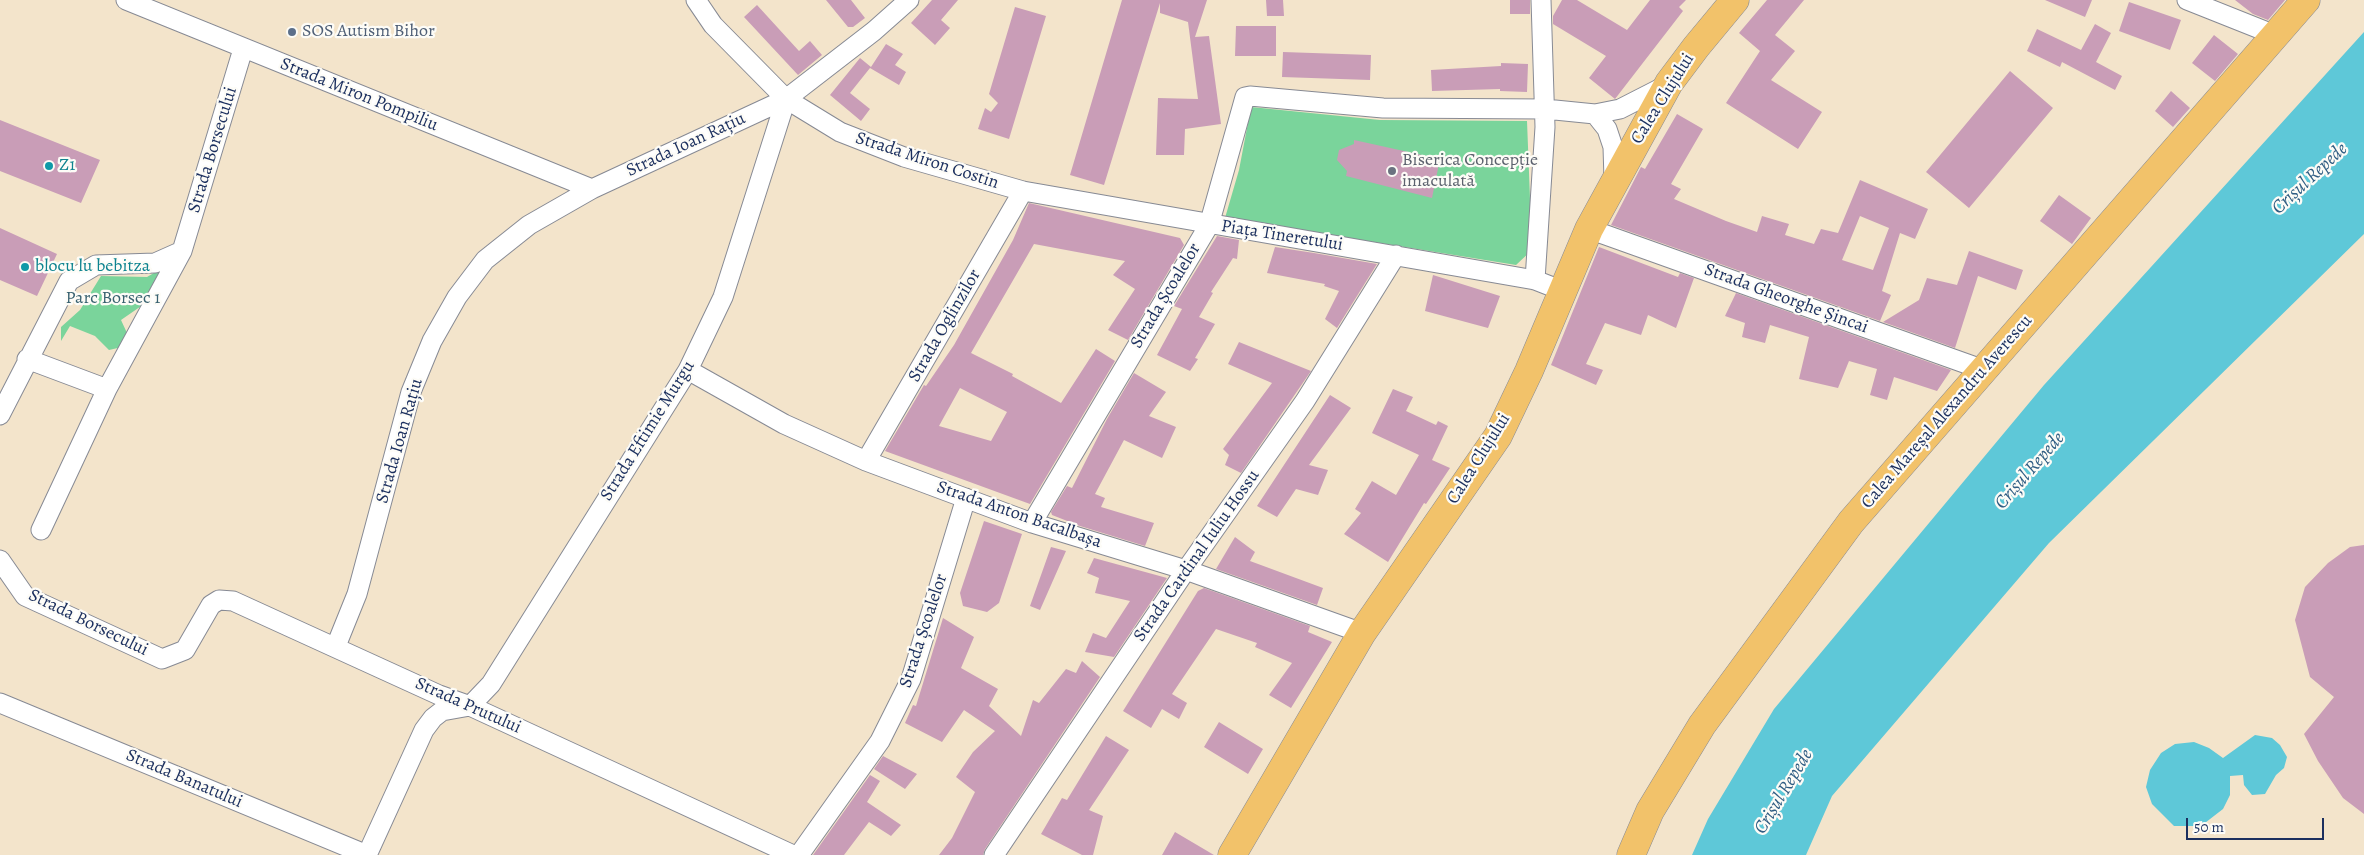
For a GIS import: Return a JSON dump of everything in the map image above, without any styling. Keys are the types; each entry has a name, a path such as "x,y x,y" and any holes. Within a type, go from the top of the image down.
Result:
{"main road":[{"name":"Calea Clujului","path":"1232,855 1362,632 1498,436 1529,372 1588,229 1669,83 1735,0"},
{"name":"Calea Mareșal Alexandru Averescu","path":"1631,855 1650,811 1702,725 1851,522 2306,0"}],"street":[{"name":"Strada Miron Pompiliu","path":"126,0 592,188"},
{"name":"Strada Miron Costin","path":"696,0 713,25 786,99 840,132 904,157 1023,191 1209,224"},
{"path":"786,99 874,31 909,0"},
{"path":"1535,280 1545,109 1541,0"},
{"path":"2187,0 2275,35"},
{"name":"Strada Borsecului","path":"41,530 107,389 182,251 244,49"},
{"name":"Piața Tineretului","path":"1563,291 1535,280 1209,224 1245,97 1383,108 1545,109 1595,114 1620,109 1669,83"},
{"name":"Strada Ioan Rațiu","path":"336,646 362,576 411,392 432,341 456,297 485,260 529,225 592,188 786,99"},
{"name":"Strada Eftimie Murgu","path":"470,706 491,684 688,370 723,297 786,99"},
{"path":"1595,114 1607,130 1613,147 1614,182"},
{"name":"Strada Oglinzilor","path":"866,461 1023,191"},
{"name":"Strada Școalelor","path":"1032,523 1209,224"},
{"name":"Strada Gheorghe Șincai","path":"1588,229 1984,370"},
{"path":"0,415 27,358 69,281 96,265 155,263 182,251"},
{"name":"Strada Cardinal Iuliu Hossu","path":"994,855 1186,570 1305,401 1396,255"},
{"path":"27,358 107,389"},
{"name":"Strada Anton Bacalbașa","path":"688,370 784,424 866,461 1032,523 1186,570 1362,632"},
{"name":"Strada Școalelor","path":"798,855 880,741 911,679 966,498"},
{"name":"Strada Borsecului","path":"0,560 25,596 162,659"},
{"name":"Strada Prutului","path":"162,659 185,650 211,605 219,600 233,601 336,646 439,695 470,706 793,855"},
{"name":"Strada Banatului","path":"0,703 367,855"},
{"path":"367,855 424,730 433,718 442,711 470,706"}],"green space":[{"path":"1251,107 1380,120 1527,121 1532,250 1516,265 1225,218 1239,170"},
{"name":"Parc Borsec 1","path":"171,263 147,302 121,320 127,333 122,347 109,350 95,336 70,326 61,341 61,327 80,310 101,276 147,277"}],"water":[{"name":"Crișul Repede","path":"2364,32 2364,234 2049,543 1832,796 1806,855 1692,855 1708,819 1774,709 2044,385"},
{"path":"2255,735 2272,738 2280,745 2287,757 2284,768 2276,775 2265,794 2252,795 2244,785 2243,775 2230,776 2230,795 2223,809 2201,826 2174,826 2152,804 2146,787 2150,770 2161,753 2175,744 2194,742 2209,748 2223,758"}],"building":[{"path":"826,0 851,0 865,18 853,27 848,27"},
{"path":"932,0 958,0 941,20 950,28 935,45 911,23"},
{"path":"1122,0 1207,0 1195,37 1209,36 1221,124 1185,129 1184,155 1156,155 1158,98 1198,99 1188,22 1160,13 1160,3 1104,185 1070,175"},
{"path":"1266,0 1283,0 1284,16 1267,16"},
{"path":"1510,0 1530,0 1530,14 1510,14"},
{"path":"1562,0 1577,0 1627,30 1650,0 1686,0 1679,7 1683,11 1615,99 1589,78 1606,56 1553,24 1553,16"},
{"path":"1767,0 1804,0 1775,35 1795,51 1771,80 1822,112 1798,149 1726,103 1760,51 1739,33"},
{"path":"2045,0 2092,0 2085,17"},
{"path":"2235,0 2285,0 2268,20 2253,14"},
{"path":"2129,2 2181,20 2170,50 2119,31"},
{"path":"757,5 799,51 810,41 822,55 798,75 744,17"},
{"path":"1015,7 1046,16 1009,139 978,129 985,108 991,112 998,103 989,94"},
{"path":"2095,24 2111,33 2096,62 2122,76 2115,90 2062,62 2060,67 2027,51 2037,29 2081,50"},
{"path":"1236,26 1276,26 1276,56 1235,56"},
{"path":"2214,35 2238,54 2215,81 2192,63"},
{"path":"886,44 903,54 895,65 906,72 899,85 870,68 850,93 870,109 861,121 830,95 860,58 871,67"},
{"path":"1283,52 1371,55 1370,80 1282,77"},
{"path":"1501,63 1528,64 1527,92 1500,91 1500,89 1432,91 1431,70 1501,66"},
{"path":"2010,71 2053,108 1969,208 1926,172"},
{"path":"2171,91 2190,108 2173,127 2155,111"},
{"path":"1677,114 1703,129 1671,184 1681,189 1674,199 1726,221 1757,232 1762,216 1789,224 1785,235 1814,244 1821,229 1838,233 1860,180 1928,209 1915,239 1900,233 1882,291 1891,295 1880,321 1611,225 1641,167 1645,169","holes":["1860,216 1889,228 1873,270 1842,260"]},
{"name":"Z1","path":"0,120 100,160 81,203 0,171"},
{"name":"Biserica Concepție imaculată","path":"1354,140 1440,159 1432,198 1346,176 1347,171 1337,160 1339,150 1354,144"},
{"path":"2059,195 2091,218 2072,244 2040,221"},
{"path":"1029,203 1180,238 1184,245 1128,340 1108,330 1135,289 1113,275 1125,261 1034,244 971,353 1013,374 1012,376 1061,403 1096,349 1115,361 1030,504 885,451 924,385 926,386 954,345 1013,240","holes":["960,388 1007,412 991,441 939,426"]},
{"name":"blocu lu bebitza","path":"0,228 57,254 37,296 0,280"},
{"path":"1217,236 1239,240 1237,259 1233,258 1211,292 1213,293 1199,317 1215,324 1195,358 1198,359 1190,371 1157,355 1182,309 1174,306"},
{"path":"1275,247 1377,264 1337,328 1325,319 1339,291 1324,286 1325,284 1267,273"},
{"path":"1599,247 1678,277 1680,273 1694,278 1676,328 1648,315 1641,335 1605,323 1586,364 1603,370 1596,385 1551,365"},
{"path":"1969,251 2023,270 2016,290 1978,276 1955,348 1883,322 1919,300 1927,278 1957,285"},
{"path":"1433,275 1500,296 1488,328 1425,311"},
{"path":"1736,293 1951,370 1937,391 1894,377 1887,400 1870,395 1877,369 1849,361 1838,388 1799,379 1809,337 1770,325 1765,343 1742,337 1745,323 1725,316"},
{"path":"1239,342 1311,371 1241,473 1225,465 1229,455 1223,449 1272,383 1228,364"},
{"path":"1134,373 1166,392 1149,416 1176,427 1162,458 1124,440 1095,494 1105,498 1101,507 1154,523 1145,546 1080,526 1052,515 1051,512 1067,486 1072,488 1107,419"},
{"path":"1393,389 1413,397 1406,411 1436,425 1438,421 1448,426 1432,460 1450,468 1426,504 1424,503 1388,562 1344,534 1361,513 1355,509 1372,481 1396,495 1419,455 1372,433"},
{"path":"1330,395 1351,408 1309,465 1328,470 1318,495 1296,489 1277,517 1257,506"},
{"path":"984,521 1022,534 999,603 987,612 963,606 960,593"},
{"path":"1235,537 1255,552 1250,561 1323,588 1317,605 1216,569"},
{"path":"2364,545 2364,814 2343,798 2318,761 2304,734 2334,697 2310,677 2295,620 2305,587 2328,563 2350,547"},
{"path":"1051,547 1066,551 1040,610 1030,606"},
{"path":"1094,558 1167,578 1114,657 1085,652 1093,633 1106,638 1130,601 1095,593 1099,578 1087,573"},
{"path":"1204,588 1310,626 1308,632 1332,642 1291,708 1269,695 1292,663 1255,647 1257,643 1216,629 1172,694 1187,703 1179,719 1162,709 1151,728 1123,711 1198,591"},
{"path":"943,618 974,637 961,668 998,689 989,706 1021,736 1033,700 1039,703 1066,669 1076,673 1082,661 1100,677 985,849 983,855 939,855 952,838 975,792 956,777 973,752 995,731 964,710 942,742 905,723 913,705 916,706"},
{"path":"1219,722 1263,749 1248,774 1204,747"},
{"path":"1106,736 1129,750 1089,810 1103,816 1093,855 1082,855 1041,834 1062,798 1067,800"},
{"path":"883,756 917,774 905,789 874,769"},
{"path":"870,775 880,781 867,802 901,825 891,836 869,822 844,855 813,855"},
{"path":"1175,832 1214,855 1162,855"}],"place":[{"name":"SOS Autism Bihor","path":"292,32"},
{"name":"Z1","path":"49,166"},
{"name":"Biserica Concepție imaculată","path":"1392,171"},
{"name":"blocu lu bebitza","path":"25,267"}]}
